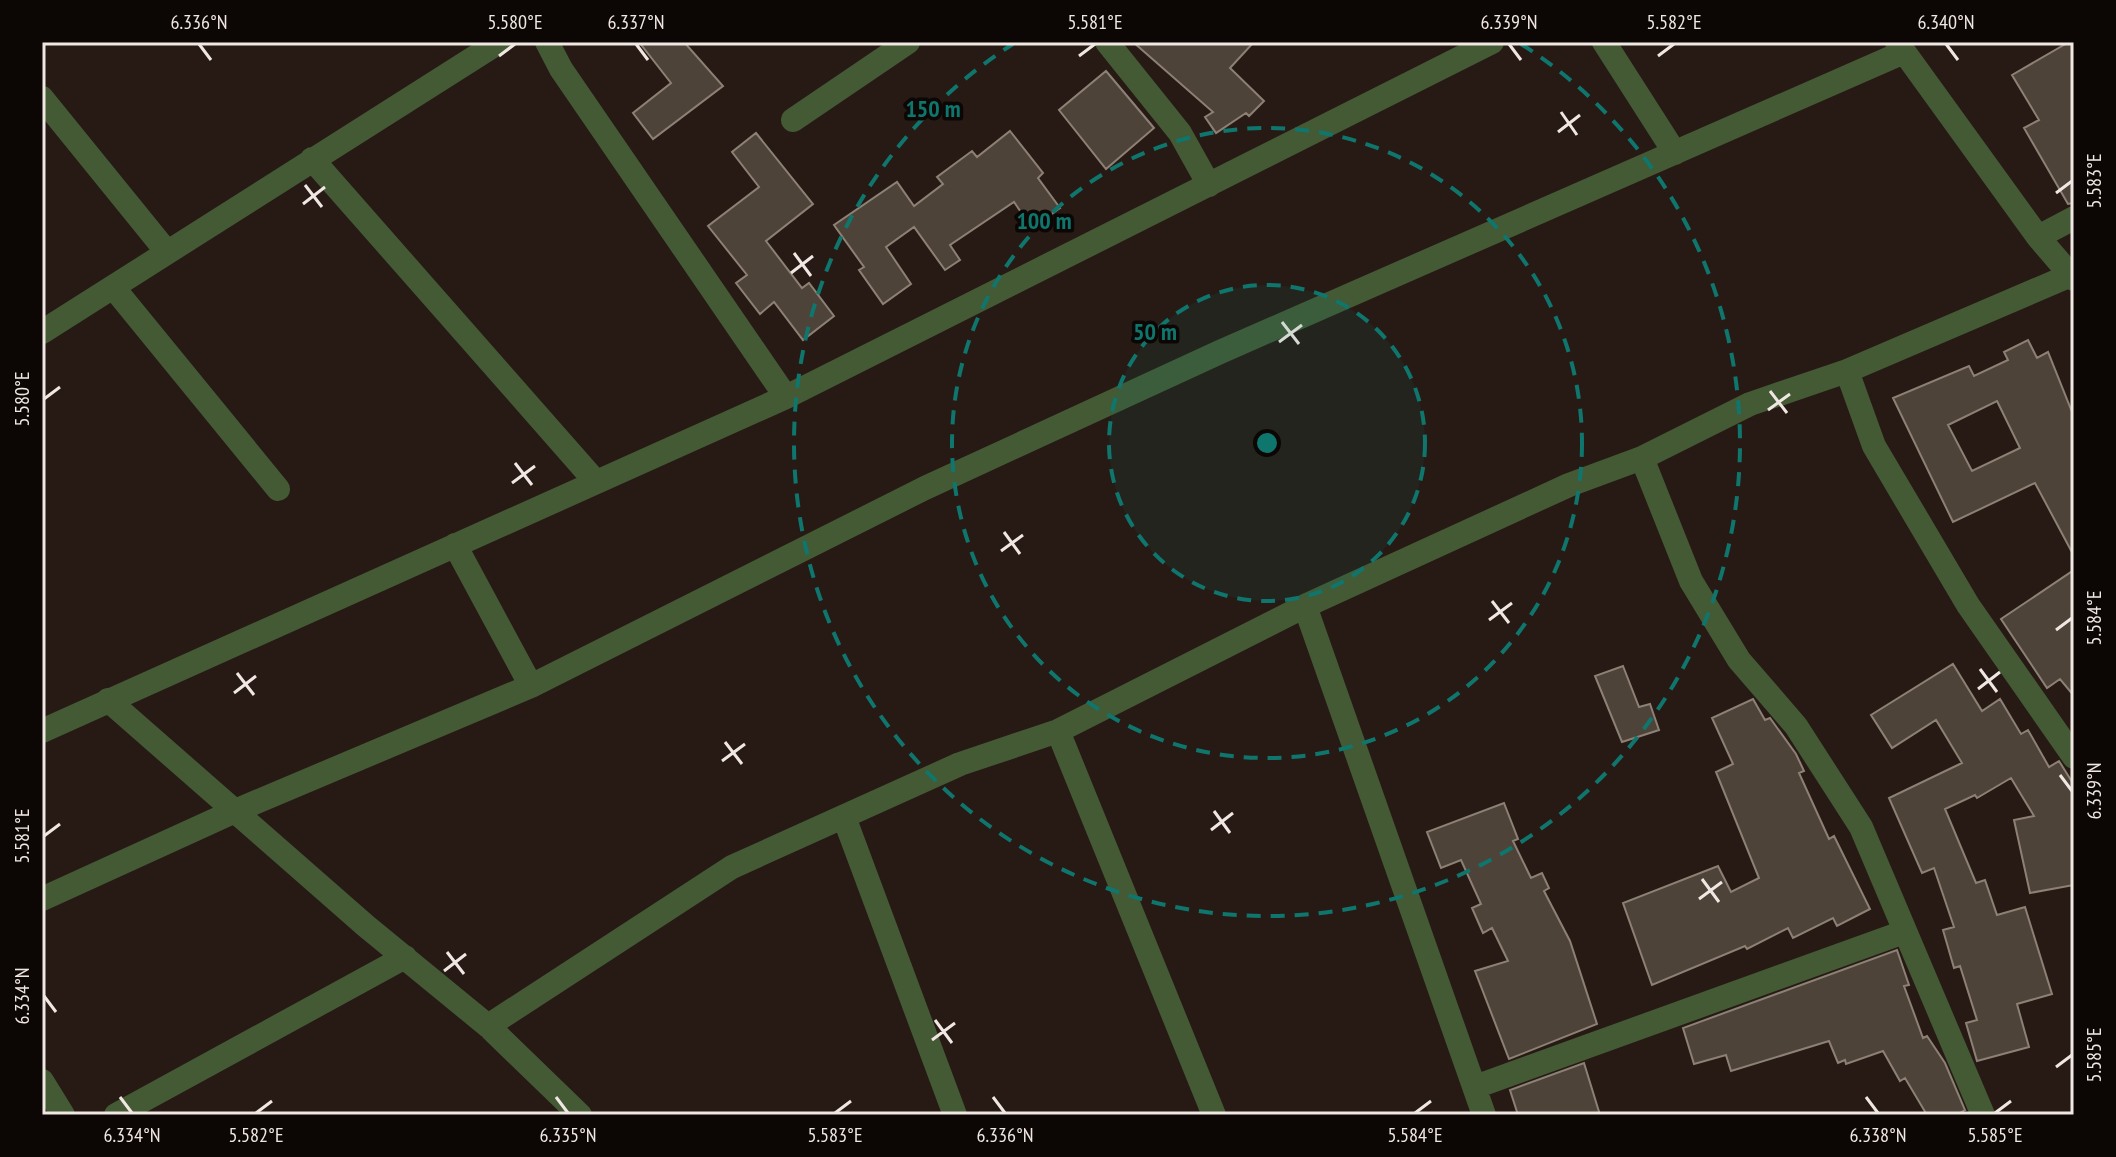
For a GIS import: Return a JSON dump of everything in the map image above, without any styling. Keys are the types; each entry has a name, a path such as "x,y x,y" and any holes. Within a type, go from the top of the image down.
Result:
{"street":[{"path":"42,332 499,42"},
{"path":"547,42 561,69 786,397"},
{"path":"793,120 908,42"},
{"path":"1107,42 1180,133 1209,185"},
{"path":"1604,42 1675,153"},
{"path":"42,731 786,397 1209,185 1479,45"},
{"path":"42,899 235,811 531,686 925,488 1233,346 1675,153 1900,47 2038,237 2073,277 1847,371 1750,404 1642,458 1569,485 1305,606 1058,731 960,764 732,867 488,1026"},
{"path":"42,98 167,252"},
{"path":"312,159 596,482"},
{"path":"2038,237 2074,218"},
{"path":"113,287 278,489"},
{"path":"1847,371 1874,446 1968,605 2074,757"},
{"path":"1642,458 1691,581 1739,660 1796,726 1861,827 1983,1115"},
{"path":"455,545 531,686"},
{"path":"1305,606 1484,1115"},
{"path":"108,700 488,1026 576,1114"},
{"path":"1058,731 1214,1115"},
{"path":"844,817 955,1115"},
{"path":"1475,1087 1904,932"},
{"path":"116,1115 405,957"},
{"path":"42,1081 63,1115"}],"building":[{"path":"639,42 684,42 723,86 653,139 633,113 671,83"},
{"path":"1133,42 1254,42 1230,68 1264,101 1249,116 1246,113 1216,133 1205,117 1213,112"},
{"path":"2074,42 2074,203 2068,204 2024,128 2039,120 2012,75"},
{"path":"1106,71 1154,128 1106,169 1059,110"},
{"path":"1010,131 1043,173 1038,178 1060,208 1032,228 1014,202 950,245 960,260 945,270 914,227 886,247 911,284 883,304 859,270 864,267 834,225 897,182 914,206 943,184 937,177 972,151 977,157"},
{"path":"756,133 813,204 766,241 802,288 809,283 834,316 803,340 774,302 760,314 736,283 747,275 708,226 759,187 732,152"},
{"path":"2028,340 2037,358 2048,352 2074,417 2074,556 2035,483 1953,522 1893,398 1969,366 1974,376 2008,360 2004,352","holes":["1997,401 2020,448 1972,471 1948,425"]},
{"path":"2074,570 2074,696 2060,679 2047,688 2001,619"},
{"path":"1953,664 1982,711 2000,699 2021,734 2028,730 2049,767 2059,761 2074,785 2074,885 2030,893 2014,820 2034,816 2011,778 1977,798 1975,795 1945,809 1976,883 1985,880 1997,915 2025,907 2052,994 2017,1004 2029,1047 1977,1061 1966,1023 1977,1020 1960,966 1954,968 1943,930 1954,927 1934,868 1922,873 1889,798 1962,763 1936,720 1892,748 1871,715"},
{"path":"1623,666 1639,707 1650,704 1659,730 1622,742 1595,676"},
{"path":"1753,699 1765,720 1770,718 1796,754 1804,771 1799,773 1829,839 1834,836 1870,909 1837,926 1833,918 1793,938 1788,928 1747,949 1745,946 1652,985 1623,903 1718,866 1731,892 1759,878 1716,772 1733,764 1712,718"},
{"path":"1504,803 1518,839 1513,841 1531,878 1542,873 1549,888 1544,891 1570,941 1597,1024 1509,1059 1475,971 1508,961 1492,928 1483,933 1472,908 1481,904 1461,860 1441,868 1427,832"},
{"path":"1897,950 1909,985 1904,986 1923,1038 1927,1036 1945,1063 1965,1110 1956,1115 1927,1115 1905,1078 1900,1081 1883,1051 1846,1064 1845,1060 1838,1063 1829,1041 1731,1071 1726,1055 1694,1064 1683,1028"},
{"path":"1584,1063 1600,1115 1518,1115 1510,1090"}]}
